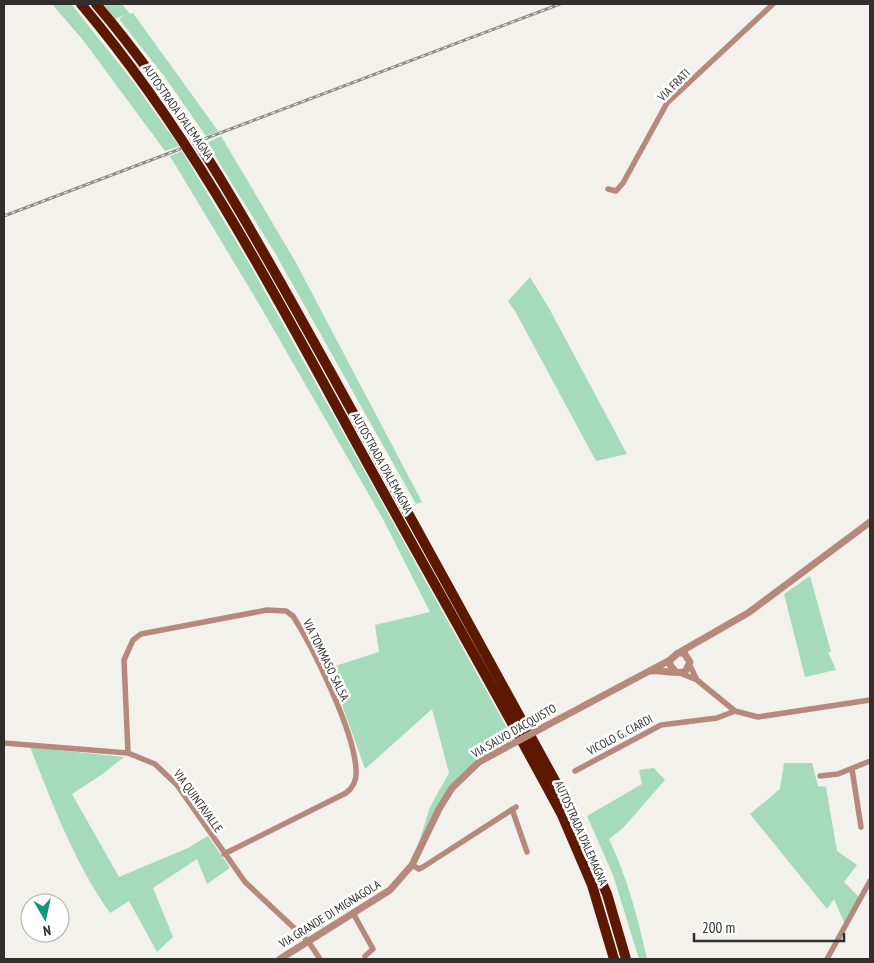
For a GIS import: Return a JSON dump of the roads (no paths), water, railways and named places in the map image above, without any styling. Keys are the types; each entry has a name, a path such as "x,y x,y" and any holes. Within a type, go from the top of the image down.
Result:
{"highway":[{"name":"AUTOSTRADA D'ALEMAGNA","path":"81,4 138,75 178,133 246,242 562,815 592,885 614,959"},
{"name":"AUTOSTRADA D'ALEMAGNA","path":"96,4 150,73 184,122 215,168 260,246 565,799 604,886 626,959"}],"street":[{"name":"VIA FRATI","path":"608,190 616,191 623,182 668,103 772,4"},
{"name":"VIA SALVO D'ACQUISTO","path":"412,865 439,809 452,788 479,762 670,660 673,655 748,613 870,522"},
{"name":"VIA TOMMASO SALSA","path":"128,753 124,660 133,640 140,634 267,610 286,611 293,616 346,726 356,769 355,782 346,793 224,854"},
{"path":"678,672 685,672 690,663 692,649 698,640"},
{"path":"680,652 688,656 697,680"},
{"path":"670,660 672,670 697,680 736,711 758,717 870,700 870,704"},
{"name":"VIA SALVO D'ACQUISTO","path":"642,674 659,670 678,672"},
{"name":"VICOLO G. CIARDI","path":"575,771 661,724 717,718 736,711"},
{"name":"VIA QUINTAVALLE","path":"4,743 128,753 154,764 177,785 224,854 258,896 308,941 320,959"},
{"path":"820,776 838,774 870,761"},
{"path":"852,768 861,827"},
{"path":"412,865 419,869 423,867 514,808 527,852"},
{"name":"VIA GRANDE DI MIGNAGOLA","path":"280,959 390,890 412,865"},
{"path":"827,959 870,881"},
{"path":"353,914 372,949 372,952 365,956"}],"railway":[{"path":"204,139 560,4"},
{"path":"4,216 180,149"}]}
